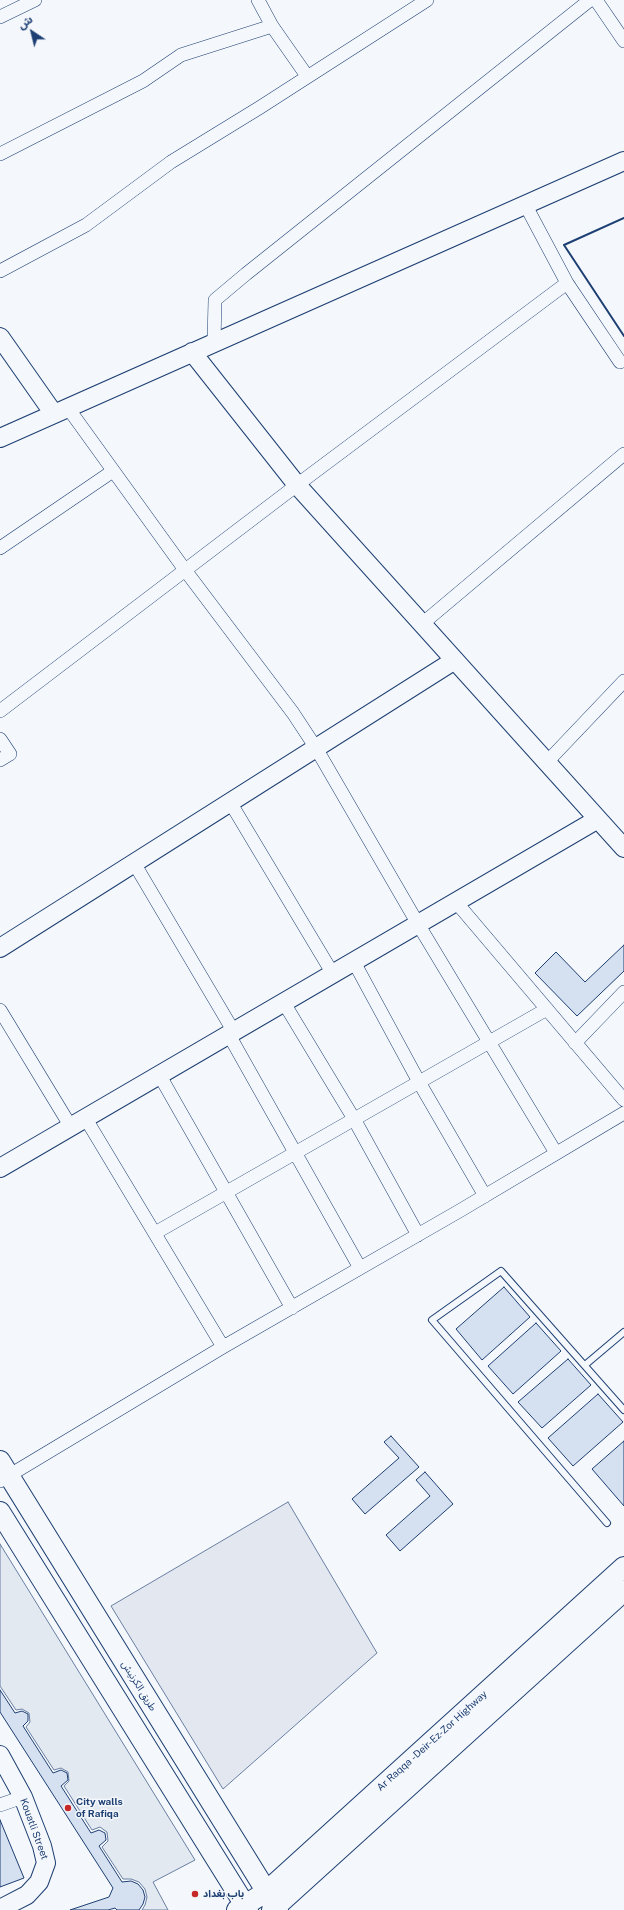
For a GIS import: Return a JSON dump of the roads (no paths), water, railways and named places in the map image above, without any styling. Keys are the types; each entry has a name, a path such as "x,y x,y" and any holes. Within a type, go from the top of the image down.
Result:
{"main road":[{"name":"طريق الكرنيش","path":"3,1473 273,1905"},
{"path":"0,1512 243,1908"},
{"name":"Ar Raqqa -Deir-Ez-Zor Highway","path":"273,1905 624,1567"},
{"name":"Ar Raqqa -Deir-Ez-Zor Highway","path":"243,1908 273,1905 624,1591"}],"street":[{"path":"0,17 36,0"},
{"path":"258,0 272,26 307,76"},
{"path":"214,342 215,300 590,0"},
{"path":"596,0 624,41"},
{"path":"0,271 86,225 171,162 422,1"},
{"path":"0,154 143,81 181,55 272,26"},
{"path":"0,438 624,161"},
{"path":"525,204 567,283 620,362"},
{"path":"0,711 296,485 567,283"},
{"path":"0,337 113,471 185,570 293,712 316,748 418,924 556,1153"},
{"path":"192,352 296,485 624,848"},
{"path":"422,624 624,454"},
{"path":"0,548 113,471"},
{"path":"0,948 454,660"},
{"path":"547,762 624,681"},
{"path":"0,739 10,754 0,760"},
{"path":"230,802 333,974"},
{"path":"0,1168 598,819"},
{"path":"134,863 231,1034 294,1153 360,1268"},
{"path":"456,902 624,1100"},
{"path":"354,962 419,1082 485,1196"},
{"path":"575,1043 624,992"},
{"path":"284,1003 354,1119 418,1235"},
{"path":"155,1233 547,1009"},
{"path":"0,1010 155,1233 224,1347"},
{"path":"160,1076 292,1308"},
{"path":"3,1473 418,1235 624,1113"},
{"name":"Kouatli Street","path":"0,1755 23,1797 42,1846 46,1864 39,1882 27,1895 0,1909"},
{"path":"0,1805 23,1797"}],"lane":[{"path":"607,1523 432,1320 501,1271 624,1410"},
{"path":"585,1365 624,1332"}],"place":[{"name":"City walls of Rafiqa","path":"68,1808"},
{"name":"باب بغداد","path":"195,1894"}]}
